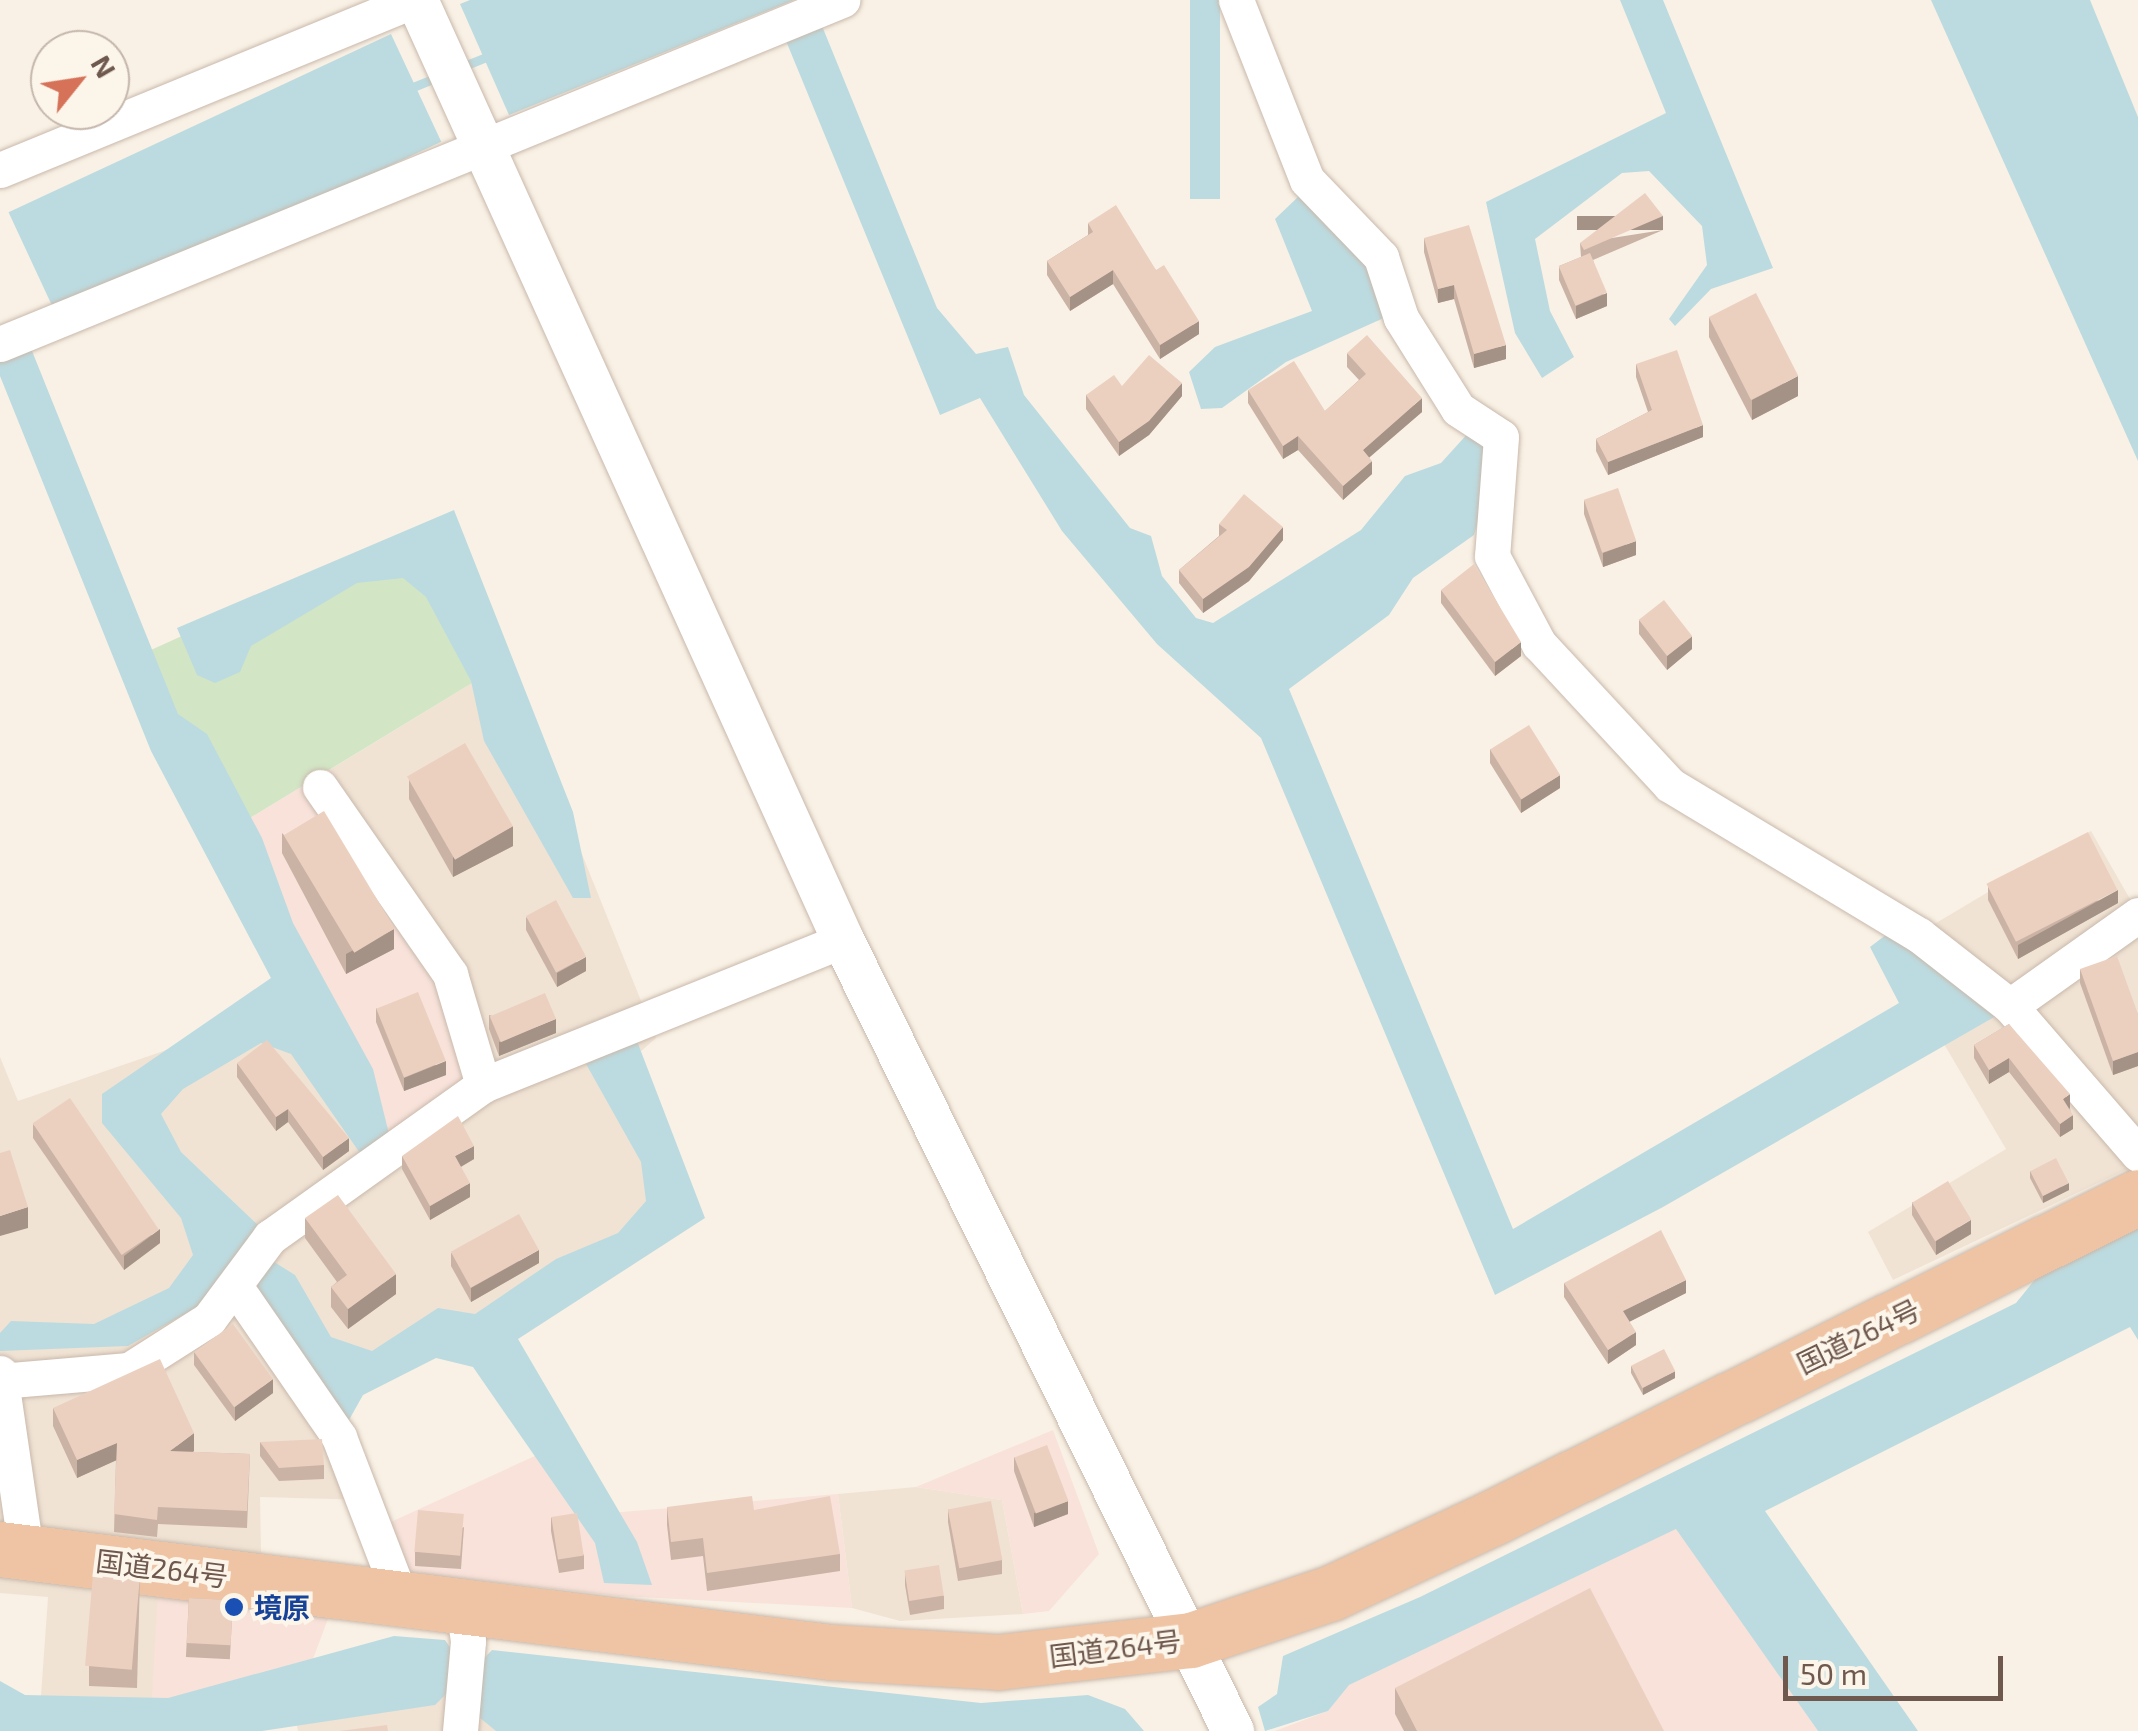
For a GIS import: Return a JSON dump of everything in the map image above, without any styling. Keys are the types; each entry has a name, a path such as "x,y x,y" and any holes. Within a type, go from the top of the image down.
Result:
{"highway":[{"name":"国道264号","path":"13,1551 400,1596 466,1623 831,1652 998,1662 1191,1640 1331,1594 1474,1527 2138,1197"}],"street":[{"path":"0,170 416,0 843,940 1226,1717"},
{"path":"0,344 842,0"},
{"path":"1236,0 1307,180 1381,257 1401,318 1458,409 1501,437 1492,556 1539,644 1670,786 1919,934 2010,1006 2138,1154"},
{"path":"320,787 450,974 483,1085"},
{"path":"2010,1006 2138,915"},
{"path":"13,1551 0,1378 129,1370 209,1320 238,1289 270,1237 483,1085 843,940"},
{"path":"238,1289 339,1437 400,1596"},
{"path":"460,1724 466,1623"}],"shaded area":[{"path":"505,663 656,1038 622,1068 679,1210 338,1394 367,1500 260,1497 261,1552 329,1616 151,1710 40,1709 48,1597 0,1593 0,1057 18,1101 309,1001 461,975 331,769"},
{"path":"331,769 461,975 490,1079 394,1138 309,1001 222,835"},
{"path":"2091,831 2138,913 2138,1164 1893,1280 1868,1232 2006,1149 1889,951"},
{"path":"1053,1430 1099,1554 1049,1611 1023,1614 1002,1500 916,1487"},
{"path":"548,1450 598,1514 838,1494 852,1608 620,1596 381,1570 369,1532"},
{"path":"916,1487 1002,1500 1023,1614 900,1621 852,1608 838,1494"},
{"path":"1677,1528 1818,1731 1275,1731 1328,1711 1348,1685"},
{"path":"158,1591 329,1616 294,1710 151,1710"},
{"path":"480,1682 687,1731 298,1731 294,1710"}],"green space":[{"path":"445,517 505,663 222,835 131,659"}],"water":[{"path":"470,0 794,0 509,115 460,4"},
{"path":"1190,0 1220,0 1220,199 1190,199"},
{"path":"1620,0 1663,0 1773,268 1711,289 1675,326 1669,319 1707,265 1702,226 1649,171 1622,173 1535,239 1550,311 1574,357 1542,378 1515,333 1486,202 1666,113"},
{"path":"1931,0 2090,0 2138,117 2138,461"},
{"path":"820,21 937,308 976,354 1008,347 1024,395 1130,528 1151,536 1162,576 1196,618 1213,623 1361,530 1405,476 1441,463 1470,431 1488,449 1491,478 1474,535 1413,578 1389,615 1289,689 1513,1229 1899,1003 1870,947 1891,931 1996,1016 1663,1207 1495,1295 1261,738 1157,644 1062,531 980,398 940,415 784,36"},
{"path":"391,34 441,142 59,320 9,212"},
{"path":"1300,195 1370,261 1386,317 1286,362 1222,408 1201,409 1189,372 1215,347 1312,311 1275,219"},
{"path":"30,346 178,714 207,734 262,838 293,923 373,1069 389,1134 362,1156 291,1054 261,1043 183,1089 161,1114 181,1152 260,1227 199,1306 128,1346 0,1351 0,1333 11,1321 94,1324 169,1288 193,1255 181,1218 102,1123 102,1094 271,978 151,751 0,376 0,358"},
{"path":"454,510 573,812 591,898 573,898 484,741 471,681 426,597 403,578 357,583 251,646 240,672 215,683 197,675 177,628"},
{"path":"637,1041 705,1218 518,1339 637,1542 652,1585 604,1583 595,1543 473,1367 436,1358 363,1395 349,1420 273,1331 255,1287 271,1260 295,1275 331,1337 372,1351 438,1308 475,1314 556,1259 618,1233 646,1201 641,1162 586,1064"},
{"path":"2138,1224 2138,1340 2130,1327 1765,1511 1918,1731 1818,1731 1676,1529 1349,1685 1328,1711 1265,1731 1258,1707 1277,1694 1283,1656 1420,1597 2016,1303 2037,1277"},
{"path":"394,1636 445,1640 458,1659 479,1663 492,1650 981,1703 1088,1695 1125,1709 1144,1731 496,1731 448,1692 435,1705 262,1731 0,1731 0,1681 25,1695 168,1698"}],"building":[{"path":"1645,193 1663,216 1584,250 1580,243"},
{"path":"1116,205 1156,270 1164,265 1199,321 1160,345 1113,270 1070,297 1047,261 1093,232 1088,223"},
{"path":"1469,225 1506,345 1474,354 1454,285 1438,289 1424,238"},
{"path":"1590,253 1607,293 1576,306 1559,266"},
{"path":"1756,293 1798,376 1751,400 1709,317"},
{"path":"1367,335 1422,398 1363,450 1372,461 1343,486 1298,436 1283,446 1248,390 1294,361 1325,411 1366,374 1347,353"},
{"path":"1677,350 1703,425 1608,462 1596,439 1652,410 1636,364"},
{"path":"1149,355 1182,383 1149,421 1119,442 1086,395 1114,375 1122,386"},
{"path":"1618,488 1636,541 1602,553 1584,500"},
{"path":"1244,494 1283,527 1249,567 1203,599 1179,570 1227,530 1219,524"},
{"path":"1474,564 1521,642 1495,662 1441,590"},
{"path":"1664,600 1692,636 1667,656 1639,620"},
{"path":"1529,725 1560,775 1521,799 1490,749"},
{"path":"465,743 513,826 455,860 407,776"},
{"path":"324,811 395,928 354,953 284,835"},
{"path":"2088,832 2118,890 2016,942 1986,884"},
{"path":"556,900 586,957 556,972 526,916"},
{"path":"2117,956 2138,1014 2138,1052 2113,1061 2080,969"},
{"path":"418,992 446,1061 404,1077 376,1009"},
{"path":"545,993 556,1019 501,1042 490,1016"},
{"path":"2009,1024 2070,1094 2063,1099 2073,1115 2060,1124 2009,1058 1989,1070 1974,1045"},
{"path":"267,1040 349,1138 323,1157 288,1109 276,1117 237,1063"},
{"path":"70,1098 159,1230 122,1255 33,1123"},
{"path":"458,1116 474,1146 455,1156 470,1183 430,1206 402,1156"},
{"path":"10,1150 28,1207 0,1216 0,1153"},
{"path":"2056,1158 2069,1183 2043,1196 2030,1171"},
{"path":"1948,1181 1971,1220 1935,1241 1912,1203"},
{"path":"338,1195 396,1274 348,1309 331,1287 347,1275 305,1218"},
{"path":"519,1214 539,1250 471,1288 451,1252"},
{"path":"1661,1230 1686,1280 1623,1311 1636,1332 1608,1350 1564,1283"},
{"path":"233,1324 273,1379 234,1407 194,1352"},
{"path":"1664,1349 1675,1371 1642,1388 1631,1366"},
{"path":"160,1359 194,1433 170,1451 250,1454 247,1511 158,1507 157,1520 114,1514 117,1443 77,1460 53,1408"},
{"path":"322,1439 324,1465 279,1468 260,1442"},
{"path":"1047,1445 1069,1501 1036,1514 1014,1458"},
{"path":"752,1496 754,1510 830,1496 840,1554 707,1573 703,1538 671,1542 667,1507"},
{"path":"991,1501 1002,1560 959,1568 948,1509"},
{"path":"418,1510 464,1514 460,1556 414,1552"},
{"path":"577,1513 584,1555 558,1560 551,1517"},
{"path":"939,1565 944,1596 909,1601 904,1570"},
{"path":"93,1574 140,1578 132,1670 85,1666"},
{"path":"1590,1588 1664,1731 1417,1731 1395,1688"},
{"path":"189,1598 233,1600 231,1645 187,1643"},
{"path":"387,1725 388,1731 339,1731"}],"waterway":[{"path":"459,68 491,55"},
{"path":"408,89 440,76"}],"place":[{"name":"境原","path":"234,1607"}]}
